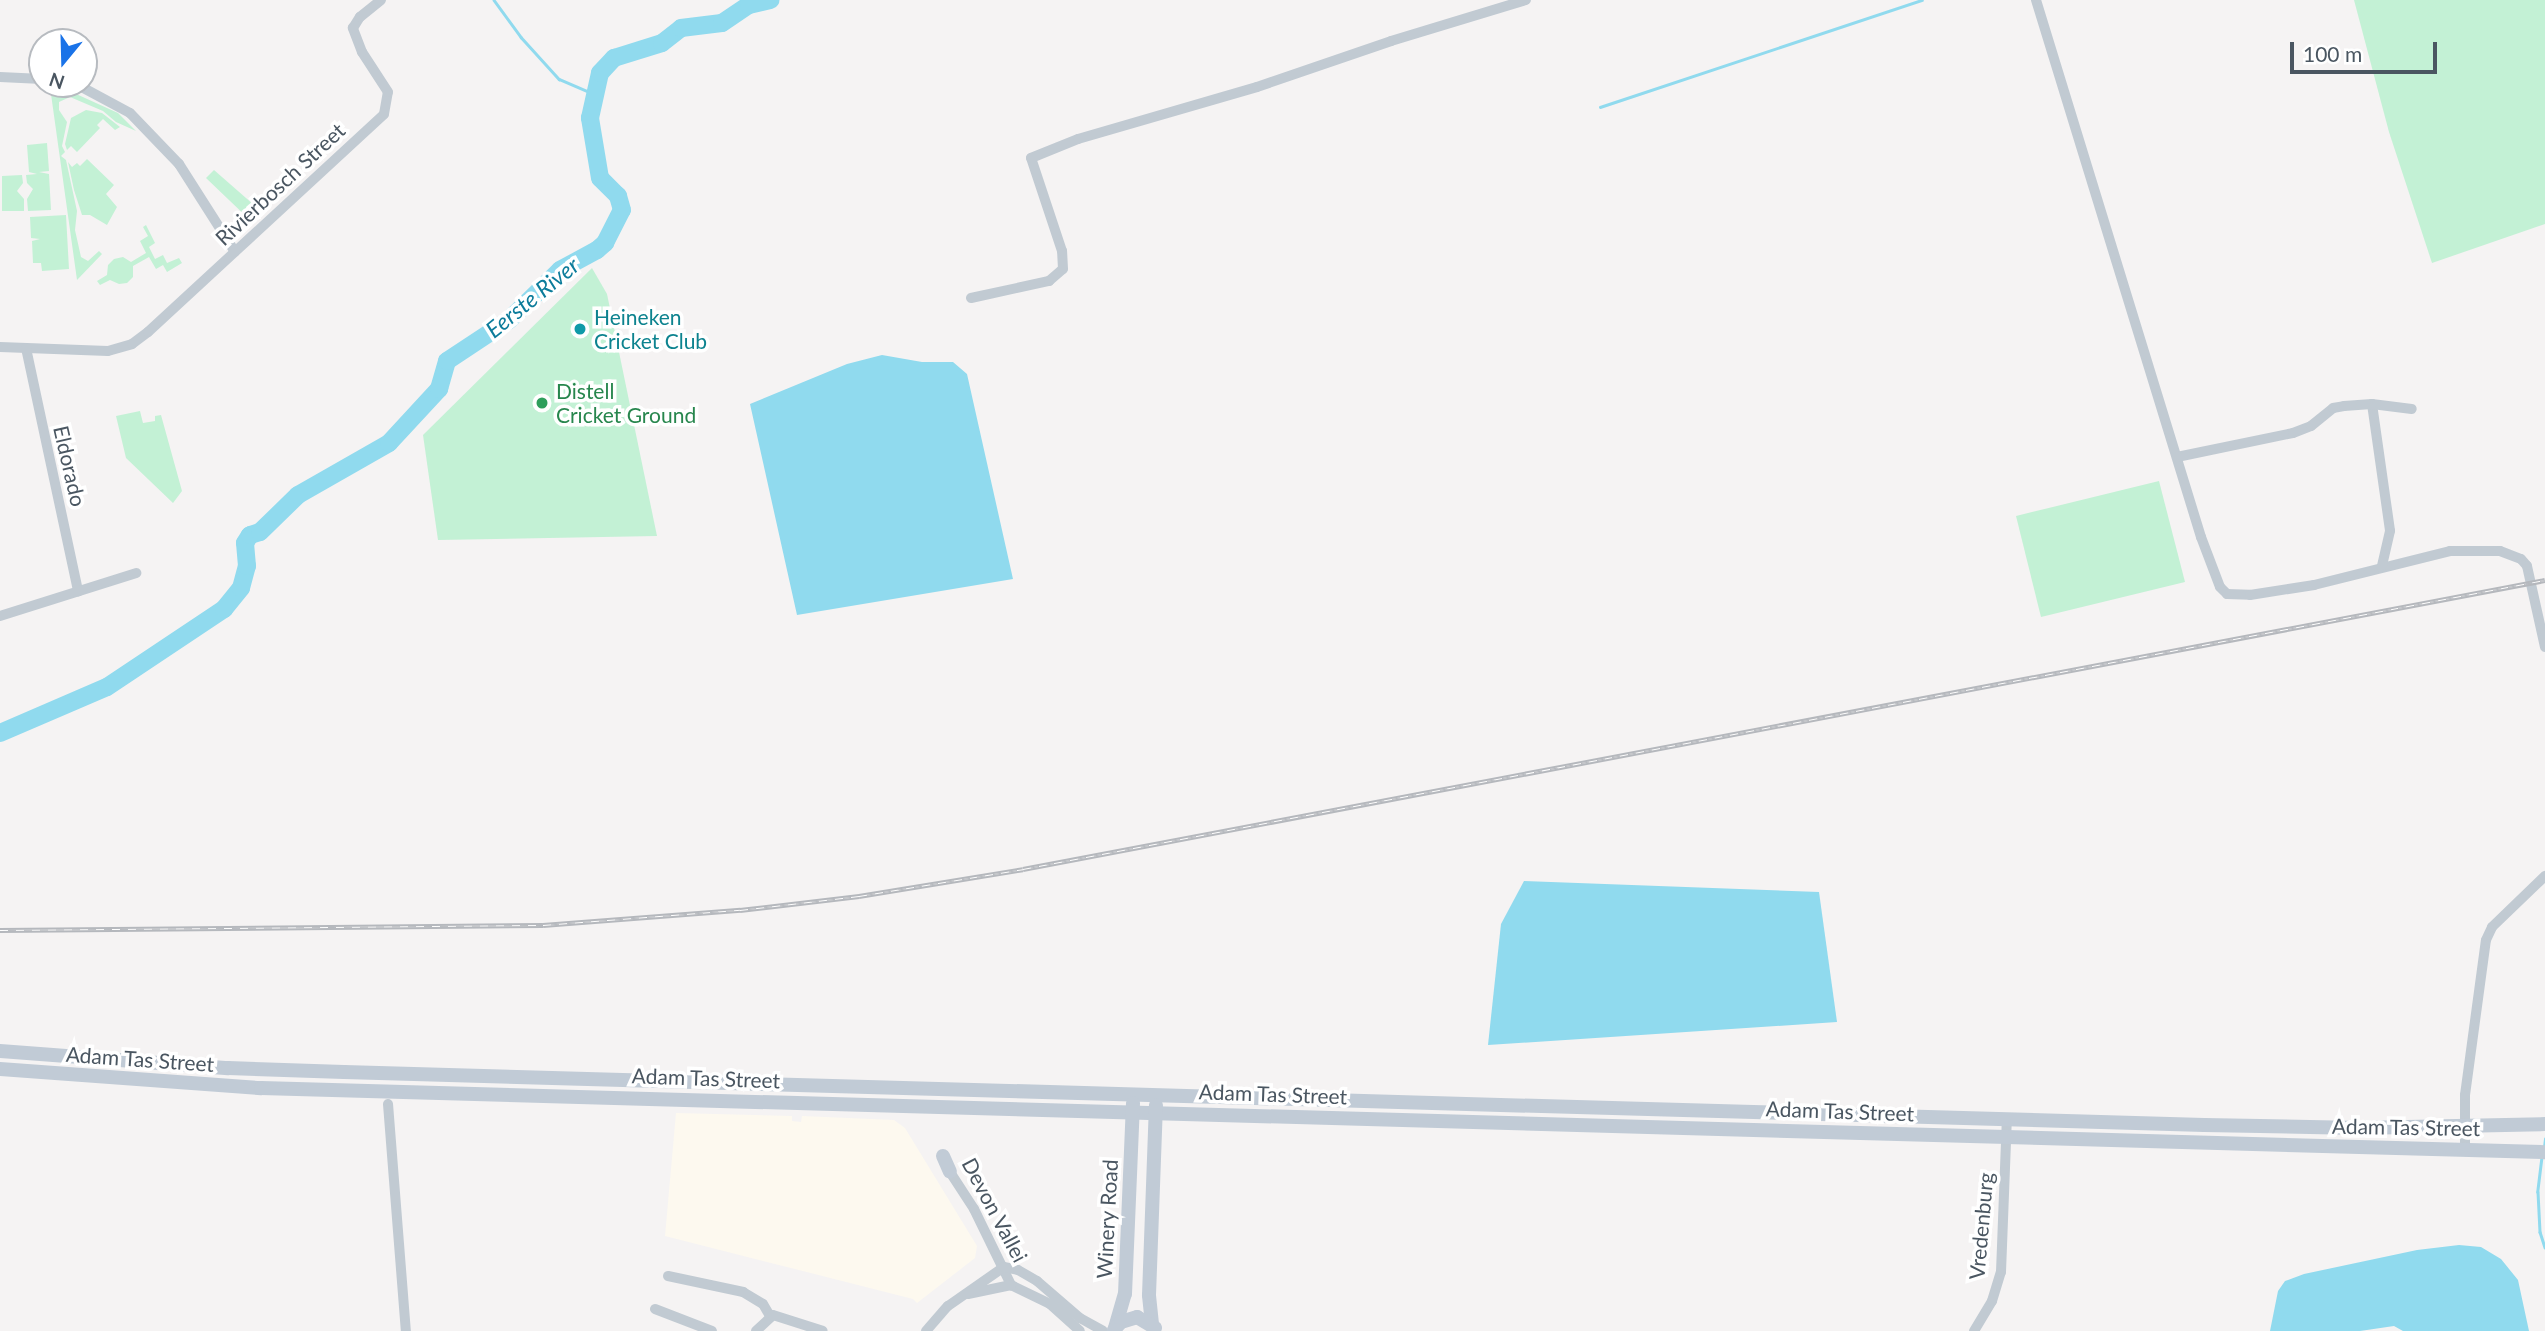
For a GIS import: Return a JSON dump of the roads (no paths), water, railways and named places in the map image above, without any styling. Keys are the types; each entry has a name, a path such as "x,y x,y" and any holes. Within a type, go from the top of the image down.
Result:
{"main road":[{"name":"Adam Tas Street","path":"0,1051 228,1068 2270,1127 2545,1124"},
{"name":"Adam Tas Street","path":"0,1069 212,1085 378,1091 2545,1152"},
{"name":"Winery Road","path":"1111,1330 1125,1294 1133,1093"},
{"path":"1155,1094 1157,1112 1149,1295 1155,1327"},
{"name":"Devon Vallei","path":"943,1156 950,1172"},
{"path":"1111,1330 1121,1322 1137,1317 1155,1327"}],"street":[{"name":"Rivierbosch Street","path":"0,346 89,352 117,349 138,340 385,112 388,92 362,52 353,28 360,17 381,0"},
{"path":"971,298 1049,281 1063,269 1062,251 1031,158 1078,139 1257,87 1391,41 1526,0"},
{"path":"2036,0 2217,584 2227,594 2250,595 2303,587 2471,549 2500,551 2521,559 2527,566 2545,648"},
{"path":"0,77 28,78"},
{"path":"98,96 130,113 182,166 234,252"},
{"name":"Eldorado","path":"26,348 78,592"},
{"path":"2177,457 2293,433 2311,426 2333,408 2372,404 2412,409"},
{"path":"2372,404 2390,531 2382,567"},
{"path":"0,616 136,573"},
{"path":"2465,1149 2464,1124 2486,940 2492,927 2545,876"},
{"path":"2530,890 2545,888"},
{"path":"376,1072 378,1096 388,1104"},
{"path":"396,1073 396,1091 388,1104 406,1331"},
{"name":"Vredenburg","path":"1974,1331 1992,1301 2001,1272 2007,1119"},
{"name":"Devon Vallei","path":"950,1172 974,1209 1011,1285"},
{"path":"926,1331 962,1296 1003,1267 1018,1270 1037,1281 1080,1318 1111,1330"},
{"path":"668,1276 743,1292 763,1304 770,1316 804,1323 823,1331"},
{"path":"962,1296 1011,1285 1050,1304 1080,1331"},
{"path":"655,1309 712,1331"},
{"path":"756,1331 770,1316"}],"water":[{"path":"882,355 922,362 953,362 967,374 1013,579 797,615 750,404 847,364"},
{"path":"1524,881 1819,892 1837,1022 1488,1045 1501,924"},
{"path":"2459,1245 2481,1247 2501,1259 2518,1280 2529,1331 2403,1331 2394,1326 2360,1331 2270,1331 2278,1291 2285,1281 2304,1274 2417,1250"}],"waterway":[{"path":"494,0 521,37 559,79 594,94"},
{"name":"Eerste River","path":"0,733 107,687 224,609 241,588 247,566 245,543 250,535 260,532 298,495 389,443 439,389 447,361 509,320 560,270 605,243 622,210 618,196 600,178 590,118 600,73 614,58 662,43 681,28 722,23 749,5 770,0"},
{"path":"1600,107 1922,0"},
{"path":"2544,1147 2545,1139"},
{"path":"2542,1157 2538,1192 2540,1232 2545,1247"}],"railway":[{"path":"0,930 543,925 740,910 859,896 1023,869 2545,580"}],"place":[{"name":"Heineken Cricket Club","path":"580,329"},
{"name":"Distell Cricket Ground","path":"542,403"}]}
